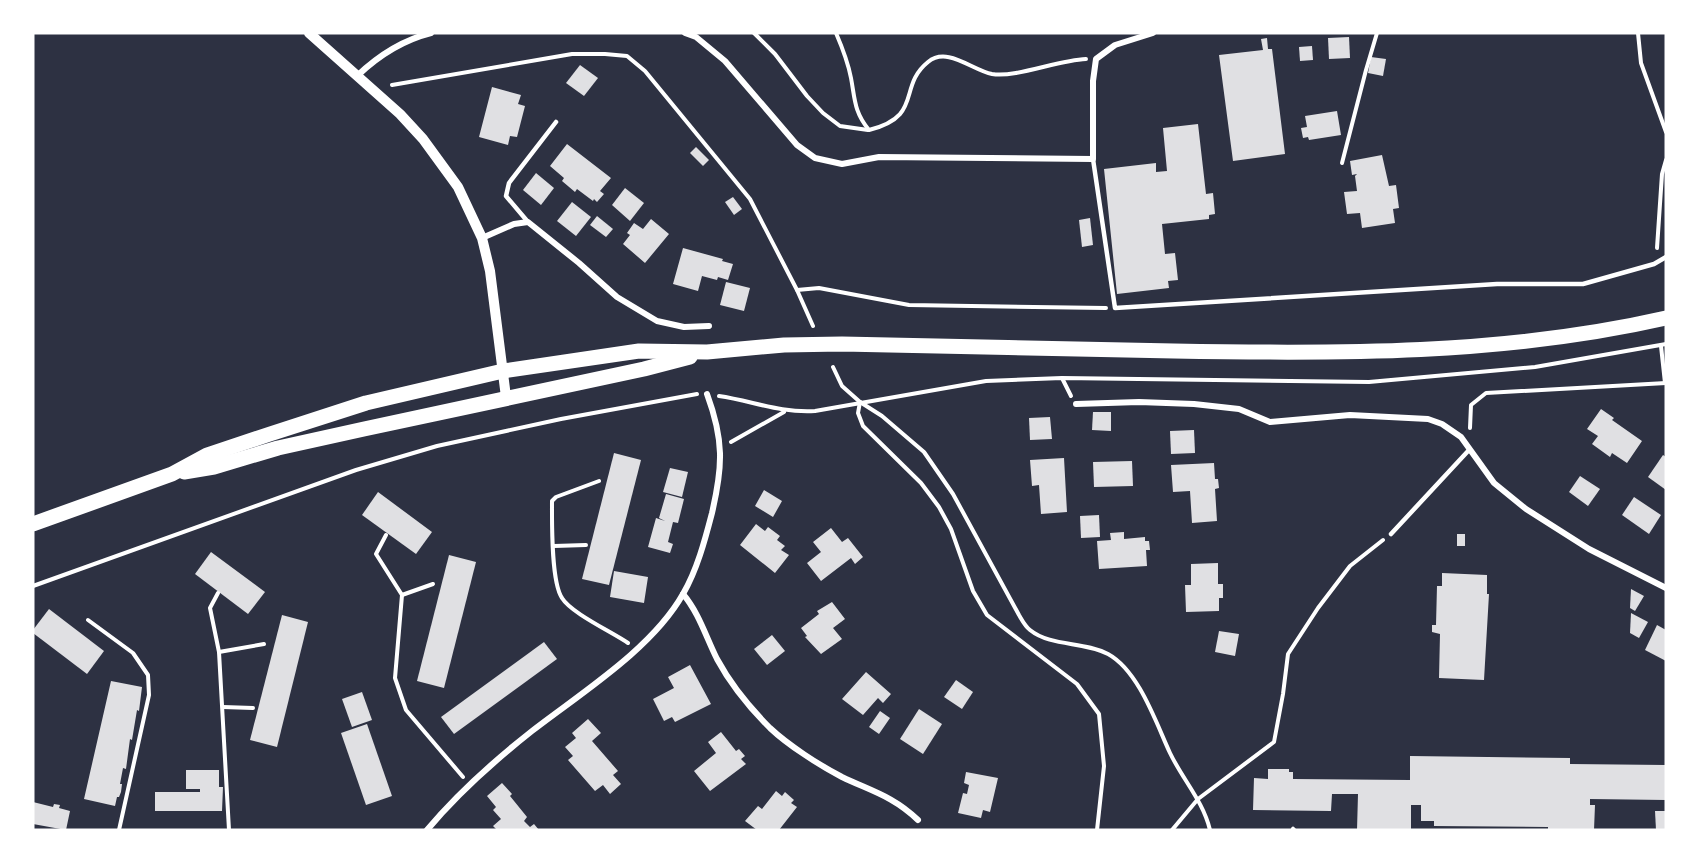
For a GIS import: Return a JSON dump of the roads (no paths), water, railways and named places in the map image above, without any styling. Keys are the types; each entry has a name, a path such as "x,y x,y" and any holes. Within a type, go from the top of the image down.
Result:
{"main road":[{"path":"33,524 172,474 207,455 366,403 502,371 639,351 707,352 784,345 842,344 1290,353 1420,351 1562,336 1666,318"},
{"path":"172,474 214,467 278,448 506,397 644,369 707,352"}],"street":[{"path":"309,33 407,123 443,165 458,187 483,238 490,271 506,397"},
{"path":"357,76 368,66 411,38 431,33"},
{"path":"685,33 696,37 725,61 797,145 815,158 842,164 879,157 1093,159 1093,81 1096,59 1115,45 1153,33"},
{"path":"483,238 514,224 528,222 617,297 657,321 684,327 709,326"},
{"path":"427,830 469,784 532,731 604,677 636,648 663,622 683,594 706,540 714,503 721,450 719,429 707,394"},
{"path":"1076,404 1139,402 1194,404 1239,410 1270,422 1350,416 1428,419 1442,424 1461,437 1494,483 1526,508 1589,549 1666,588"},
{"path":"683,594 692,604 718,660 739,695 771,729 841,776 885,795 907,809 918,820"}],"lane":[{"path":"528,222 507,196 509,183 556,122"},
{"path":"1093,159 1115,308 1497,284 1583,284 1654,264 1666,257"},
{"path":"1390,534 1469,450"}]}
